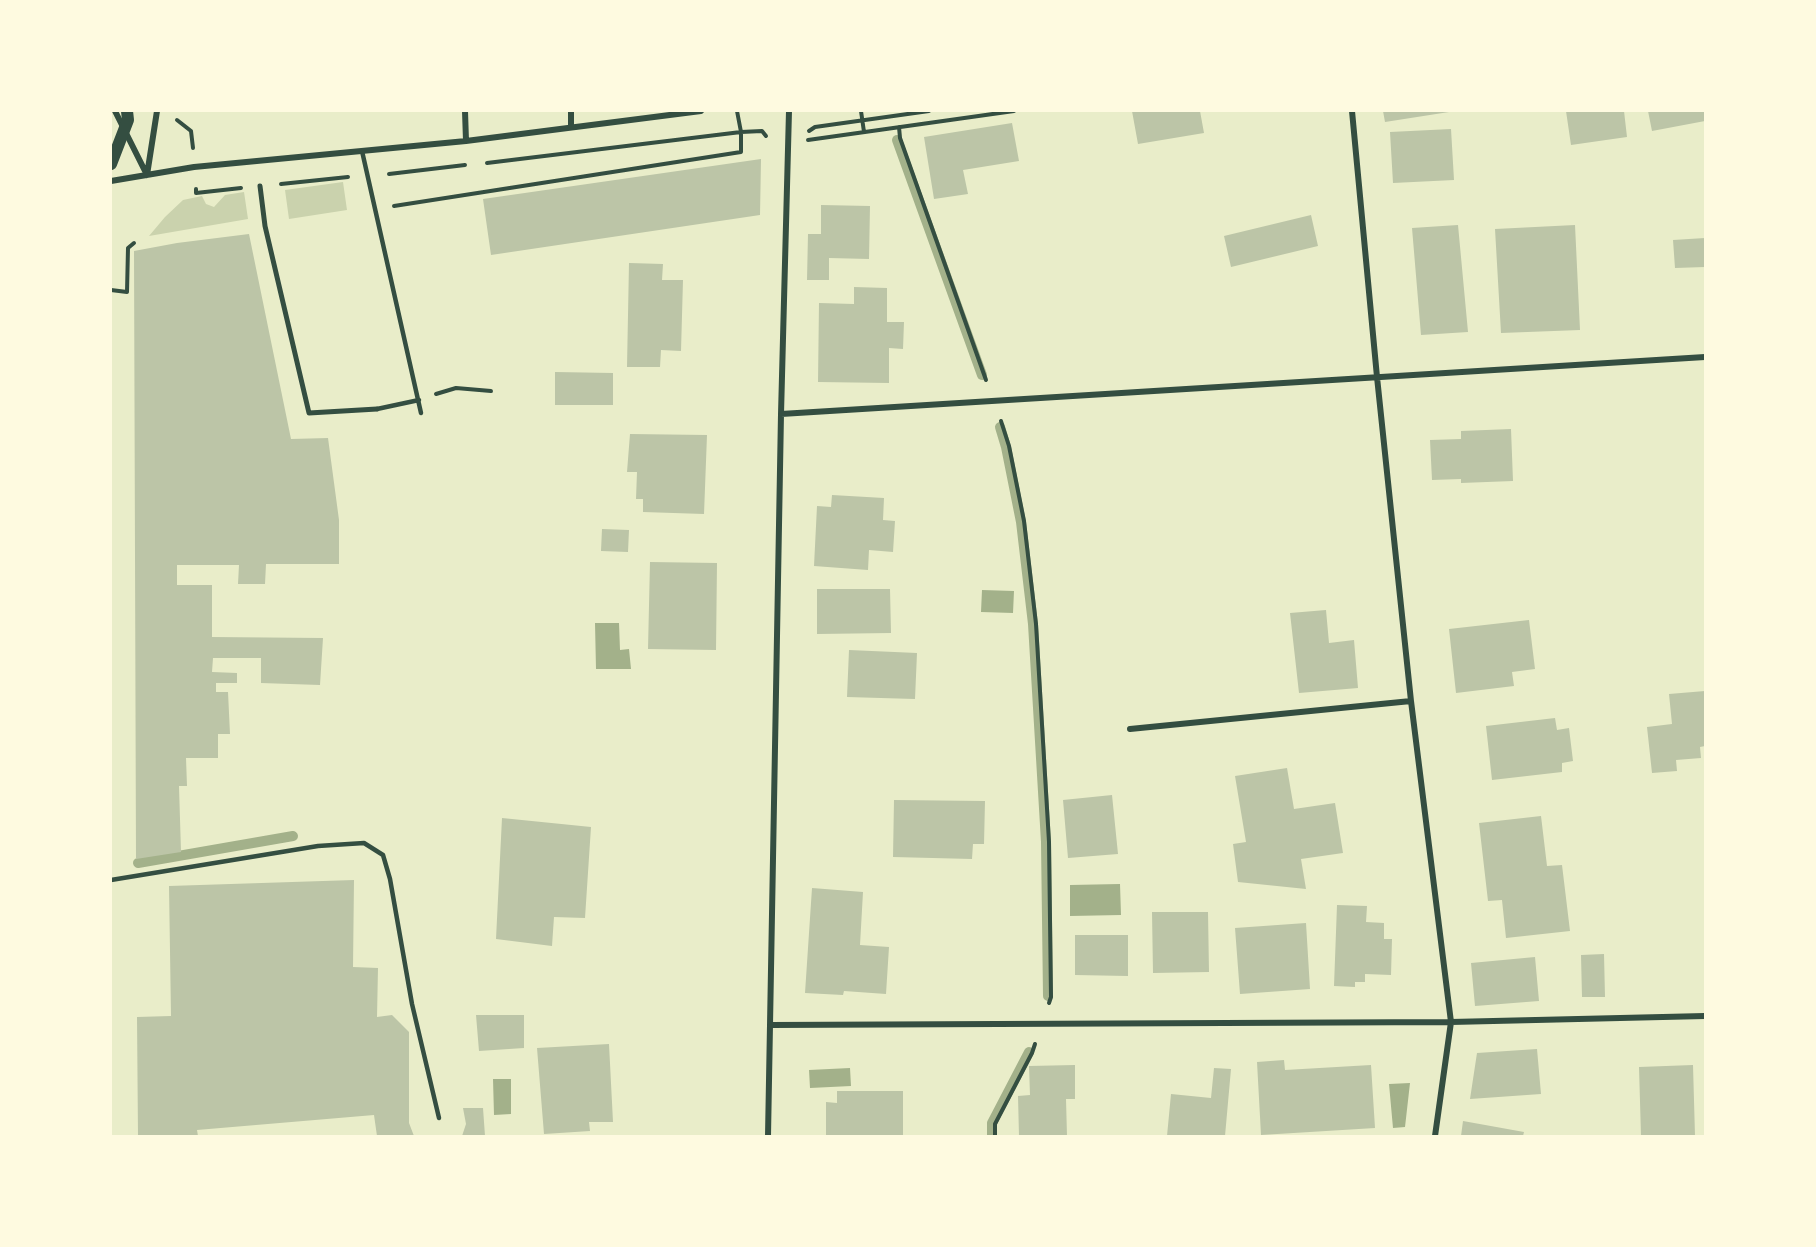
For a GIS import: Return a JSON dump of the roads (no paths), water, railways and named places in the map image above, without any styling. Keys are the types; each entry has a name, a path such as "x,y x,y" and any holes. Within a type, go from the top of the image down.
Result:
{"main road":[{"path":"111,164 128,120 127,111"}],"street":[{"path":"115,111 147,175"},
{"path":"147,175 158,111"},
{"path":"465,111 466,141"},
{"path":"571,111 571,127"},
{"path":"111,182 194,167 466,141 701,111"},
{"path":"768,1136 789,111"},
{"path":"1352,111 1411,701 1451,1022 1435,1136"},
{"path":"260,186 265,226 309,413 377,409"},
{"path":"781,414 1705,357"},
{"path":"1130,729 1411,701"},
{"path":"771,1025 1451,1022 1705,1016"}],"lane":[{"path":"362,151 421,413"},
{"path":"377,409 419,400"},
{"path":"111,880 318,846 363,843 383,855 390,879 412,1004 439,1118"}],"waterway":[{"path":"897,140 982,375"},
{"path":"1000,427 1021,522 1033,624 1046,842 1048,996"},
{"path":"138,863 293,836"},
{"path":"992,1136 992,1123 1029,1052"}]}
